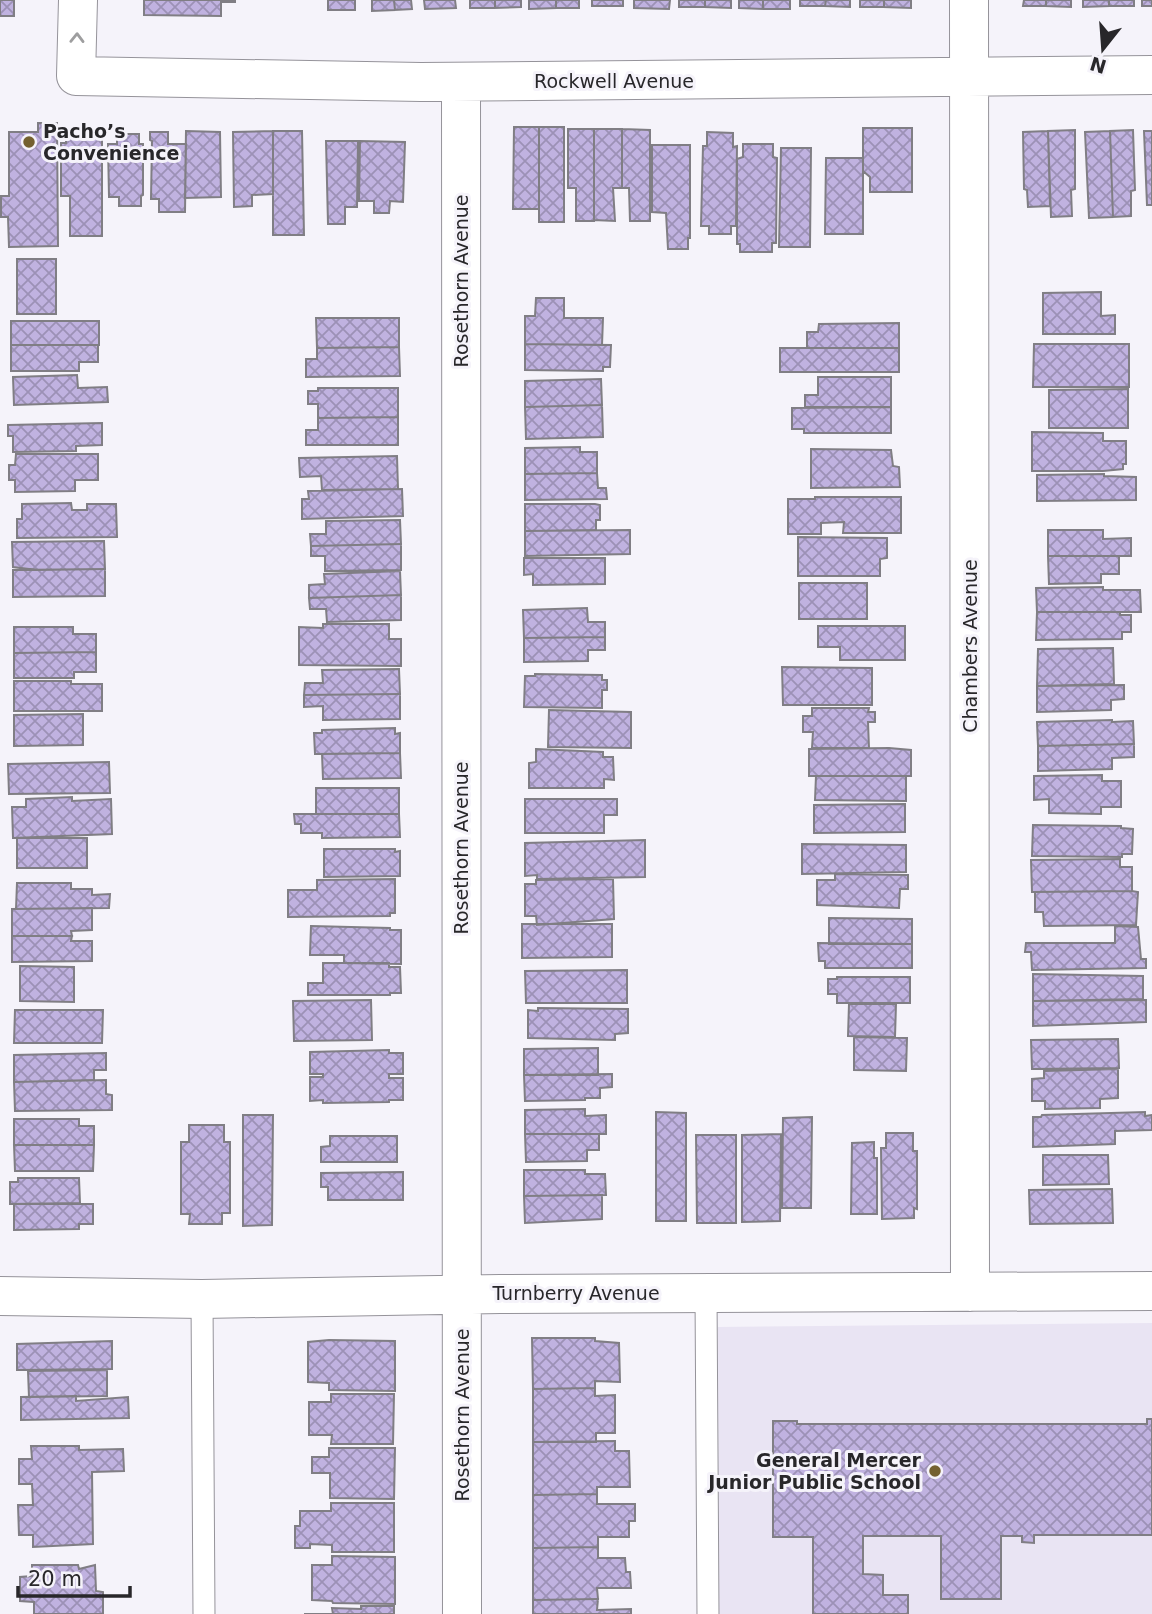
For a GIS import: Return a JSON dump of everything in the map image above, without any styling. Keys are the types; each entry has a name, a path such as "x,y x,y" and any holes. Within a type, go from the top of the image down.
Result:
{"street":[{"name":"Rockwell Avenue","path":"78,0 76,76 461,82 1152,75"},
{"name":"Chambers Avenue","path":"969,0 970,1292"},
{"name":"Rosethorn Avenue","path":"461,82 462,1614"},
{"name":"Turnberry Avenue","path":"0,1296 202,1300 461,1294 1152,1291"}],"lane":[{"path":"706,1293 708,1614"},
{"path":"202,1300 204,1614"}],"shaded area":[{"name":"General Mercer Junior Public School","path":"1152,1323 1152,1614 719,1614 718,1327"}],"building":[{"path":"0,0 14,0 14,16 0,16"},
{"path":"144,0 235,2 221,2 221,16 144,15"},
{"path":"328,0 355,0 355,10 328,10"},
{"path":"372,0 394,0 395,10 372,11"},
{"path":"394,0 411,0 412,9 395,10"},
{"path":"424,0 455,0 456,8 425,9"},
{"path":"470,0 495,0 495,8 470,8"},
{"path":"495,0 521,0 521,7 495,8"},
{"path":"529,0 556,0 556,8 529,9"},
{"path":"556,0 579,0 579,8 556,8"},
{"path":"592,0 623,0 623,6 592,6"},
{"path":"634,0 670,0 669,9 634,8"},
{"path":"679,0 705,0 705,7 679,7"},
{"path":"705,0 731,0 731,8 705,7"},
{"path":"739,0 763,0 763,9 739,8"},
{"path":"763,0 790,0 790,9 763,9"},
{"path":"800,0 826,0 825,6 800,6"},
{"path":"826,0 850,0 850,7 825,6"},
{"path":"860,0 884,0 884,7 860,7"},
{"path":"884,0 911,0 911,8 884,7"},
{"path":"1024,0 1046,0 1046,6 1023,6"},
{"path":"1046,0 1071,0 1071,7 1046,6"},
{"path":"1083,0 1109,0 1109,6 1083,7"},
{"path":"1109,0 1134,0 1134,6 1109,6"},
{"path":"1142,0 1152,0 1152,6 1142,6"},
{"path":"38,123 57,123 58,246 9,247 8,217 1,217 1,196 9,196 9,132 38,132"},
{"path":"514,127 539,127 539,209 513,209"},
{"path":"539,127 564,127 564,222 539,222"},
{"path":"863,128 912,128 912,192 870,192 870,177 863,171"},
{"path":"568,129 594,129 594,221 576,221 576,188 568,188"},
{"path":"594,129 622,129 622,188 613,188 615,221 594,220"},
{"path":"622,129 650,130 650,221 630,221 629,188 622,188"},
{"path":"1075,130 1072,216 1051,217 1048,131"},
{"path":"1133,130 1135,190 1131,191 1131,216 1113,217 1110,131"},
{"path":"186,131 220,132 221,197 185,198"},
{"path":"273,131 273,194 252,195 252,206 234,207 233,132"},
{"path":"273,131 302,131 304,235 273,235"},
{"path":"1048,131 1050,206 1028,207 1027,190 1024,189 1023,132"},
{"path":"1110,131 1113,217 1089,218 1085,132"},
{"path":"1144,131 1152,131 1152,205 1147,205"},
{"path":"150,132 168,132 168,144 186,144 185,212 159,212 159,199 151,199"},
{"path":"707,132 733,133 733,147 737,146 736,226 731,226 731,234 709,234 709,226 701,226 703,146 707,146"},
{"path":"66,134 102,134 102,236 70,236 70,196 61,196 61,143 66,143"},
{"path":"117,134 139,134 139,144 143,144 141,206 119,206 119,197 109,197 108,144 117,144"},
{"path":"326,141 358,141 357,207 345,207 345,224 328,224"},
{"path":"360,141 405,142 403,202 390,201 389,213 374,213 374,201 359,201"},
{"path":"743,144 773,144 773,157 777,158 776,243 772,243 772,252 740,252 740,244 737,244 737,159 743,157"},
{"path":"652,145 690,145 688,249 668,249 666,213 652,212"},
{"path":"781,148 811,148 810,247 779,247"},
{"path":"826,158 863,158 863,234 825,234"},
{"path":"17,259 56,259 56,314 17,314"},
{"path":"1101,292 1101,316 1115,315 1115,334 1043,334 1043,293"},
{"path":"536,298 564,298 564,318 603,318 602,345 525,344 525,316 535,316"},
{"path":"316,318 399,318 399,347 317,348"},
{"path":"11,321 99,321 99,345 11,345"},
{"path":"899,323 899,348 807,348 807,332 818,332 819,324"},
{"path":"525,344 611,345 610,367 603,367 603,371 525,370"},
{"path":"1034,344 1129,344 1129,387 1033,387"},
{"path":"11,345 98,345 98,362 79,362 79,371 11,371"},
{"path":"399,347 400,376 306,377 306,359 317,359 317,348"},
{"path":"780,348 899,348 899,372 780,372"},
{"path":"77,375 78,388 107,387 108,402 14,405 13,377"},
{"path":"818,377 891,377 891,407 805,407 805,395 818,395"},
{"path":"601,379 602,405 525,407 525,381"},
{"path":"318,388 398,388 398,417 318,418 318,404 308,404 308,391 318,391"},
{"path":"1128,389 1128,428 1049,428 1049,390"},
{"path":"602,405 603,437 526,439 525,407"},
{"path":"891,407 891,433 804,433 804,429 792,429 792,408"},
{"path":"398,417 398,445 306,445 306,430 318,430 318,418"},
{"path":"102,423 102,445 76,446 76,451 13,452 13,436 8,436 8,425"},
{"path":"1032,432 1103,433 1103,441 1126,441 1126,464 1123,464 1123,469 1103,471 1032,471"},
{"path":"580,447 580,452 597,452 597,473 525,474 525,448"},
{"path":"811,449 891,450 893,466 899,467 900,487 811,488"},
{"path":"16,454 98,454 98,480 75,480 75,491 15,492 15,480 9,480 9,465 15,465"},
{"path":"397,456 398,489 322,490 321,476 300,477 299,458"},
{"path":"597,473 598,488 606,488 607,499 525,500 525,474"},
{"path":"1104,474 1136,477 1136,500 1037,501 1037,475"},
{"path":"402,489 403,516 302,519 302,499 309,499 308,491"},
{"path":"901,497 901,533 843,533 844,522 821,523 821,534 788,534 788,499"},
{"path":"71,503 72,510 87,510 87,504 116,504 117,537 17,538 17,519 22,519 22,504"},
{"path":"525,504 600,505 600,520 596,520 596,530 525,531"},
{"path":"400,520 401,544 311,546 310,534 326,534 326,521"},
{"path":"630,530 630,554 525,556 525,531"},
{"path":"1048,530 1103,530 1103,539 1131,538 1131,556 1048,556"},
{"path":"798,537 887,538 887,558 880,559 880,576 798,576"},
{"path":"104,541 105,569 37,570 13,567 12,542"},
{"path":"401,544 401,570 325,571 325,556 311,556 311,546"},
{"path":"1048,556 1119,556 1119,574 1101,574 1101,583 1049,584"},
{"path":"524,558 605,558 605,584 533,585 533,574 524,575"},
{"path":"105,569 105,596 13,597 13,570"},
{"path":"400,571 401,595 309,598 309,585 325,584 324,574"},
{"path":"799,583 867,583 867,619 799,619"},
{"path":"1103,587 1103,590 1140,590 1141,612 1037,612 1036,588"},
{"path":"401,595 401,620 327,622 326,609 310,609 309,598"},
{"path":"587,608 588,622 605,622 605,637 524,638 523,610"},
{"path":"1037,612 1120,612 1120,615 1131,615 1131,632 1122,632 1122,639 1036,640"},
{"path":"323,624 389,624 389,639 401,639 401,666 299,665 299,627 323,628"},
{"path":"818,626 905,626 905,660 840,660 840,647 818,647"},
{"path":"14,627 73,627 73,634 96,634 96,652 14,653"},
{"path":"605,637 605,650 588,650 588,661 524,662 524,638"},
{"path":"1113,648 1114,684 1037,686 1038,649"},
{"path":"96,652 96,672 74,672 74,678 14,678 14,653"},
{"path":"782,667 872,668 872,705 783,705"},
{"path":"399,669 400,694 304,695 305,683 323,683 322,670"},
{"path":"602,675 602,680 607,680 607,690 602,690 602,708 524,707 525,676"},
{"path":"14,681 102,684 102,711 14,711"},
{"path":"1124,685 1124,699 1111,700 1111,710 1037,712 1037,686"},
{"path":"400,694 400,719 323,720 323,706 304,707 304,695"},
{"path":"812,708 869,708 868,712 875,712 875,722 868,722 869,748 812,748 813,732 803,732 803,716 812,716"},
{"path":"549,710 631,712 631,748 548,747"},
{"path":"83,714 83,745 14,746 14,715"},
{"path":"1133,721 1134,744 1038,746 1037,722"},
{"path":"395,728 395,734 400,733 400,753 315,754 314,733 322,733 322,730"},
{"path":"1134,744 1134,757 1112,758 1112,769 1038,771 1038,746"},
{"path":"536,749 603,752 603,757 613,757 614,780 604,779 604,788 529,788 529,763 536,762"},
{"path":"809,749 911,750 911,776 809,776"},
{"path":"400,753 401,778 323,779 322,754"},
{"path":"109,762 110,793 9,794 8,764"},
{"path":"1102,775 1102,781 1121,781 1121,807 1101,807 1101,814 1049,813 1049,799 1034,800 1034,776"},
{"path":"816,776 906,776 906,801 815,800"},
{"path":"316,788 399,788 399,814 316,814"},
{"path":"72,797 72,801 111,799 112,834 13,838 12,807 26,807 26,799"},
{"path":"525,799 617,799 617,815 604,815 604,833 525,833"},
{"path":"905,804 905,832 814,833 814,805"},
{"path":"294,814 399,814 400,837 322,838 322,833 301,833 301,824 295,824"},
{"path":"1033,825 1121,826 1133,829 1132,854 1122,854 1122,857 1032,856"},
{"path":"17,838 87,838 87,868 17,868"},
{"path":"645,840 645,877 537,879 537,875 525,876 525,843"},
{"path":"802,844 906,845 906,872 802,874"},
{"path":"324,849 395,849 395,852 400,851 400,876 324,877"},
{"path":"1120,859 1120,867 1132,867 1132,891 1032,892 1031,860"},
{"path":"835,874 908,875 908,889 900,889 899,908 817,905 817,880 835,880"},
{"path":"395,879 395,913 390,913 390,916 288,917 288,890 317,890 317,880"},
{"path":"613,879 614,919 537,925 536,916 525,916 525,884 536,884 536,880"},
{"path":"17,883 71,883 71,889 92,889 92,895 110,894 109,908 16,909"},
{"path":"1035,892 1138,892 1136,925 1044,926 1043,912 1035,912"},
{"path":"92,908 92,930 71,931 72,936 12,936 12,909"},
{"path":"829,918 912,919 912,944 829,944"},
{"path":"522,924 612,924 612,957 522,958"},
{"path":"311,926 401,930 401,964 344,963 344,955 310,955"},
{"path":"1115,926 1138,927 1141,959 1146,959 1146,968 1032,970 1031,952 1025,952 1026,943 1115,943"},
{"path":"12,936 72,936 71,941 92,941 92,961 12,962"},
{"path":"818,943 912,944 912,968 825,968 825,961 819,961"},
{"path":"323,963 389,963 389,967 400,967 401,993 308,995 308,983 323,983"},
{"path":"20,966 74,967 74,1002 20,1001"},
{"path":"627,970 627,1003 526,1003 525,971"},
{"path":"1033,974 1143,976 1143,999 1033,1001"},
{"path":"910,977 910,1003 837,1003 837,994 828,994 828,979"},
{"path":"371,1000 372,1040 294,1041 293,1001"},
{"path":"1146,1000 1146,1022 1033,1026 1033,1001"},
{"path":"849,1004 896,1004 895,1037 848,1036"},
{"path":"538,1008 628,1009 628,1033 615,1034 615,1040 528,1038 528,1010 538,1011"},
{"path":"15,1010 103,1010 102,1043 14,1043"},
{"path":"854,1037 907,1038 906,1071 854,1070"},
{"path":"1118,1039 1119,1068 1032,1069 1031,1040"},
{"path":"598,1048 598,1075 524,1075 524,1049"},
{"path":"389,1050 389,1053 403,1053 403,1074 389,1074 389,1078 403,1078 403,1100 323,1103 323,1100 310,1101 310,1077 323,1077 323,1074 310,1074 310,1052"},
{"path":"106,1053 106,1070 94,1070 94,1080 14,1082 14,1055"},
{"path":"1118,1069 1118,1098 1100,1099 1100,1108 1045,1109 1045,1101 1032,1101 1032,1079 1044,1078 1044,1071"},
{"path":"612,1074 612,1087 600,1088 600,1098 525,1101 524,1075"},
{"path":"106,1080 106,1094 112,1095 112,1110 15,1111 14,1082"},
{"path":"585,1109 585,1116 606,1115 606,1134 525,1134 525,1110"},
{"path":"656,1112 686,1113 686,1221 656,1221"},
{"path":"1145,1112 1145,1116 1152,1115 1152,1130 1115,1131 1115,1144 1033,1147 1033,1117"},
{"path":"243,1115 273,1115 272,1225 243,1226"},
{"path":"812,1117 811,1208 782,1208 783,1118"},
{"path":"14,1119 79,1119 79,1126 94,1126 94,1145 14,1145"},
{"path":"189,1125 224,1125 224,1142 230,1142 230,1213 222,1213 222,1224 189,1224 190,1214 181,1214 181,1142 189,1142"},
{"path":"886,1133 913,1133 913,1151 917,1151 917,1209 914,1208 914,1218 882,1219 881,1148 886,1148"},
{"path":"525,1134 599,1134 599,1150 587,1150 587,1161 526,1162"},
{"path":"781,1134 780,1221 742,1222 742,1135"},
{"path":"696,1135 736,1135 736,1223 697,1223"},
{"path":"330,1136 397,1136 397,1162 321,1162 321,1147 330,1146"},
{"path":"874,1142 874,1158 877,1158 877,1214 851,1214 852,1143"},
{"path":"14,1145 94,1145 93,1171 15,1171"},
{"path":"1043,1155 1108,1155 1109,1184 1043,1185"},
{"path":"524,1170 585,1170 585,1174 605,1174 606,1195 524,1196"},
{"path":"403,1172 403,1200 328,1200 328,1187 321,1187 321,1173"},
{"path":"18,1178 79,1178 80,1203 10,1204 10,1182 18,1182"},
{"path":"1112,1189 1113,1223 1030,1224 1029,1190"},
{"path":"602,1195 602,1219 525,1223 524,1196"},
{"path":"14,1204 93,1204 93,1224 79,1224 79,1229 14,1230"},
{"path":"532,1338 595,1338 595,1341 619,1343 620,1382 595,1381 595,1388 533,1389"},
{"path":"112,1341 112,1369 17,1370 17,1344"},
{"path":"395,1341 395,1391 329,1390 329,1383 308,1382 308,1342"},
{"path":"107,1370 107,1396 29,1397 28,1371"},
{"path":"595,1388 595,1396 615,1395 615,1433 596,1433 596,1442 533,1442 533,1389"},
{"path":"331,1394 394,1394 393,1444 331,1444 332,1435 309,1435 309,1402 331,1402"},
{"path":"76,1396 76,1401 128,1397 129,1418 21,1420 21,1397"},
{"path":"1147,1419 1152,1419 1152,1535 1034,1535 1034,1543 1022,1542 1022,1536 1001,1536 1001,1599 941,1599 941,1536 863,1536 863,1574 883,1575 883,1595 908,1595 908,1614 813,1614 813,1537 773,1537 773,1421 797,1421 797,1424 1147,1424"},
{"path":"615,1441 615,1451 629,1451 630,1487 597,1487 597,1494 533,1495 533,1442"},
{"path":"31,1446 79,1446 79,1450 123,1449 124,1471 92,1472 93,1544 33,1547 33,1535 19,1535 18,1505 33,1505 32,1484 19,1484 19,1459 32,1459"},
{"path":"329,1448 395,1448 394,1499 330,1498 330,1473 312,1473 312,1457 329,1457"},
{"path":"597,1494 597,1504 635,1504 635,1521 629,1521 629,1537 598,1537 598,1547 533,1548 533,1495"},
{"path":"331,1503 394,1503 394,1552 332,1552 332,1545 310,1544 310,1548 295,1548 295,1526 300,1526 300,1511 331,1511"},
{"path":"598,1547 598,1558 625,1558 626,1572 630,1572 631,1588 597,1588 598,1599 533,1600 533,1548"},
{"path":"332,1556 395,1557 395,1604 312,1600 312,1565 332,1565"},
{"path":"32,1565 78,1565 79,1569 95,1565 96,1591 103,1592 103,1614 34,1614 34,1602 20,1601 20,1577 32,1576"},
{"path":"598,1599 597,1610 631,1609 631,1614 533,1614 533,1600"},
{"path":"394,1606 394,1614 333,1614 332,1608"}],"place":[{"name":"Pacho’s Convenience","path":"29,142"},
{"name":"General Mercer Junior Public School","path":"935,1471"}]}
